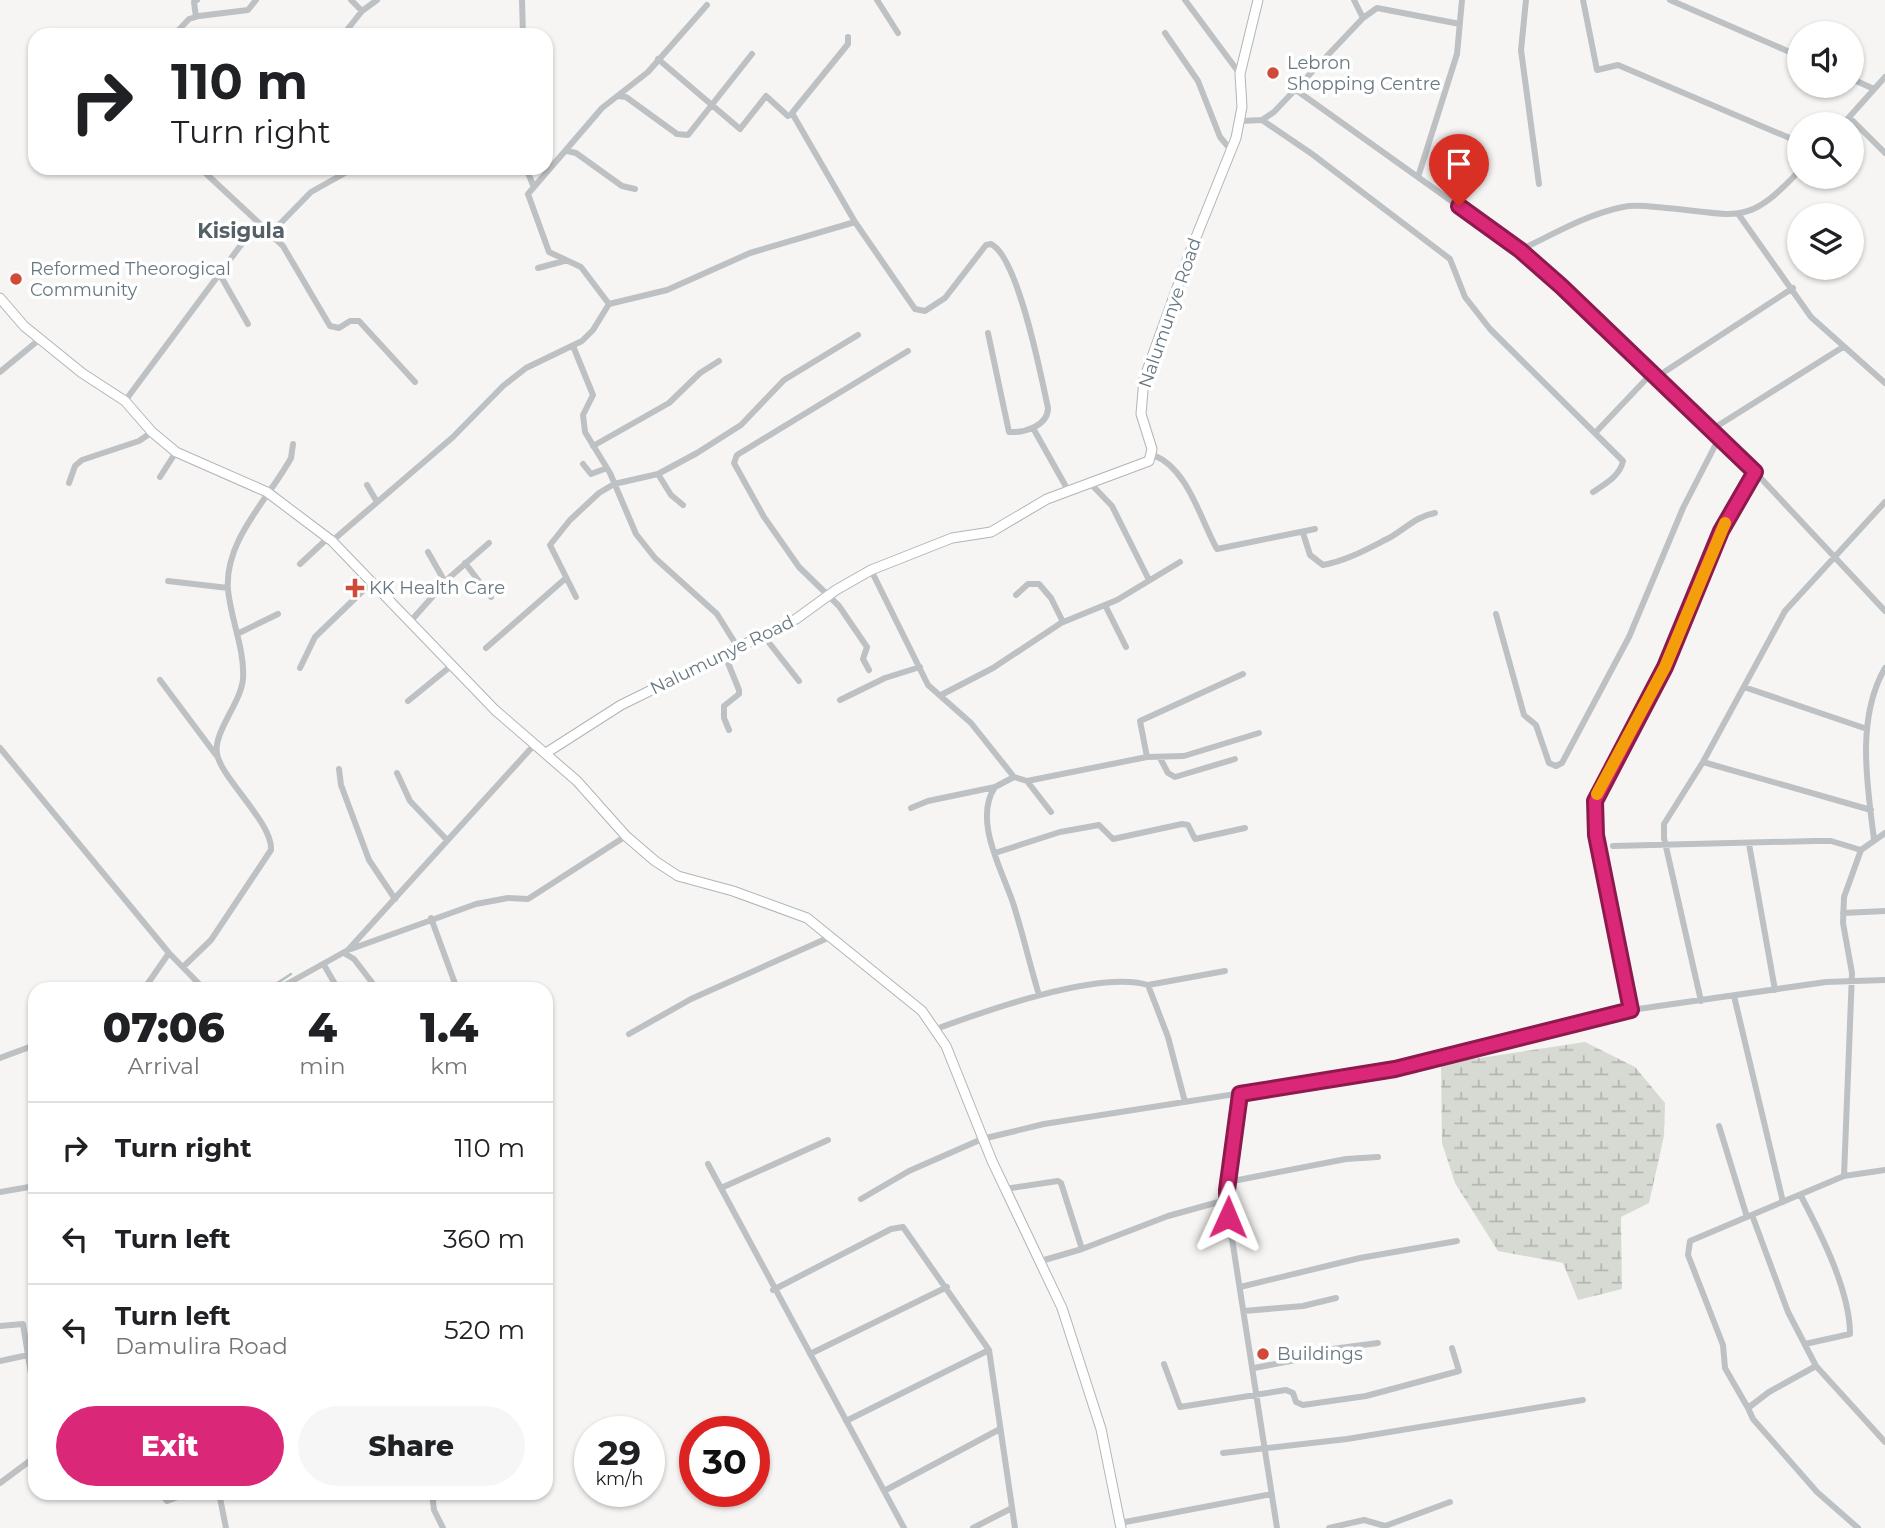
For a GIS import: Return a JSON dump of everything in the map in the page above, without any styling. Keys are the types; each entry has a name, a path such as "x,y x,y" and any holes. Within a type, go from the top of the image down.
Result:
{"street":[{"path":"195,17 194,2 197,0"},
{"path":"182,28 195,17 248,10 256,0"},
{"path":"351,0 362,11"},
{"path":"349,28 362,11 377,0"},
{"path":"522,0 523,28"},
{"path":"877,0 898,33"},
{"path":"1185,0 1240,74"},
{"name":"Nalumunye Road","path":"546,753 621,705 796,619 871,570 952,538 991,532 1032,506 1141,466 1153,455 1141,414 1144,379 1241,121 1240,74 1258,0"},
{"path":"1354,0 1363,18"},
{"path":"1418,177 1457,54 1462,0"},
{"path":"1526,0 1521,50 1539,184"},
{"path":"1583,0 1597,71 1618,65 1787,137"},
{"path":"1670,0 1787,52"},
{"path":"553,165 602,108 648,72 707,5"},
{"path":"1262,120 1296,90 1363,18 1381,8 1460,23"},
{"path":"1165,33 1198,81 1220,138 1231,150"},
{"path":"848,37 848,44 792,113 855,222 909,304 920,312 945,298 986,245 991,243 1003,252 1026,315 1048,408 1045,418 1033,428 1009,432 988,332"},
{"path":"618,96 626,97 683,136 688,135 752,54"},
{"path":"658,59 740,129 766,96 788,116"},
{"path":"1855,112 1885,77"},
{"path":"1864,84 1874,89"},
{"path":"1296,90 1520,250 1755,472 1885,611"},
{"path":"1241,121 1262,120 1312,154 1450,259 1465,297 1490,329 1623,461 1622,468 1593,492"},
{"path":"1864,132 1885,153"},
{"path":"567,151 576,153 630,190 635,189"},
{"path":"208,175 283,246 330,326 339,328 350,321 359,321 415,382"},
{"path":"270,234 311,192 341,175"},
{"path":"529,175 533,185"},
{"path":"543,175 528,194 544,245 549,252 581,267 609,304"},
{"path":"1520,250 1594,216 1624,207 1739,215 1769,202 1787,183"},
{"path":"1739,215 1811,317 1885,383"},
{"path":"125,401 258,222"},
{"path":"300,564 453,437 503,386 527,368 573,346 593,330 609,304 667,290 750,253 855,222"},
{"path":"538,268 566,260"},
{"path":"219,274 248,324"},
{"path":"1596,432 1653,376 1793,288"},
{"path":"0,298 40,339 82,373 125,401 152,432 176,452 267,492 330,540 451,666 495,710 546,753 595,800 626,836 678,876 733,891 799,915 912,1002 936,1029 1004,1189 1062,1308 1090,1391 1121,1525 1272,1494"},
{"path":"576,597 550,549 552,541 584,505 614,484 658,474 741,425 784,380 858,335"},
{"path":"0,372 40,339"},
{"path":"573,346 592,387 592,401 583,415 585,432 607,468 643,545 717,614 737,646"},
{"path":"1711,430 1843,347"},
{"path":"869,670 863,659 867,647 839,606 799,568 735,468 735,459 908,351"},
{"path":"593,446 669,403 700,373 719,361"},
{"path":"1033,428 1069,492"},
{"path":"69,483 70,474 82,460 139,441 152,432"},
{"path":"1496,614 1524,715 1535,723 1549,763 1556,766 1562,763 1629,637 1688,498 1719,438"},
{"path":"217,757 218,743 243,680 228,589 235,548 267,492 287,465 293,444"},
{"path":"160,477 176,452"},
{"path":"1153,455 1172,468 1206,522 1217,549 1315,529"},
{"path":"583,464 591,474 607,468"},
{"path":"1631,1010 1596,835 1595,801 1665,667 1721,531 1755,472"},
{"path":"658,474 671,495 683,505"},
{"path":"1090,483 1112,506 1149,580"},
{"path":"368,485 377,502"},
{"path":"1702,1001 1668,845 1664,838 1664,824 1703,762 1786,611 1885,502"},
{"path":"1303,533 1310,555 1323,565 1344,560 1391,536 1414,520 1435,513"},
{"path":"409,623 445,582 489,543"},
{"path":"428,552 445,582"},
{"path":"941,695 993,668 1063,622 1105,605 1180,562"},
{"path":"465,563 491,597"},
{"path":"871,570 928,685 971,723 1014,777 1027,781 1147,757 1184,755 1259,733"},
{"path":"486,648 566,578"},
{"path":"168,580 228,589"},
{"path":"300,668 315,637 372,583"},
{"path":"1016,595 1028,584 1039,584 1051,598 1063,622"},
{"path":"1105,605 1126,647"},
{"path":"237,634 278,614"},
{"path":"763,635 799,681"},
{"path":"724,653 739,690 739,694 724,706 724,718 729,730"},
{"path":"408,701 451,666"},
{"path":"840,700 885,678 920,667"},
{"path":"1874,839 1867,729 1872,704 1885,668"},
{"path":"1147,757 1139,724 1142,720 1243,674"},
{"path":"160,680 217,757 265,830 271,850 211,940 183,967"},
{"path":"1744,687 1867,729"},
{"path":"346,952 535,744"},
{"path":"0,748 169,953 197,982"},
{"path":"1160,758 1166,770 1175,777 1235,759"},
{"path":"1703,762 1871,810"},
{"path":"339,769 341,785 369,860 395,899"},
{"path":"397,773 410,801 447,840"},
{"path":"911,808 928,801 995,787 1014,777"},
{"path":"1027,781 1051,811"},
{"path":"995,787 988,805 995,853 1014,907 1038,995"},
{"path":"995,853 1060,832 1099,825 1114,839 1182,824 1188,825 1195,839 1245,828"},
{"path":"1844,1177 1851,982 1843,913 1844,897 1861,850 1885,833"},
{"path":"291,982 346,952 431,918 501,899 528,900 626,836"},
{"path":"1613,846 1830,841 1861,850"},
{"path":"1749,844 1775,990"},
{"path":"1843,913 1885,911"},
{"path":"431,918 454,982"},
{"path":"629,1034 691,999 831,937"},
{"path":"346,952 372,982"},
{"path":"149,982 169,953"},
{"path":"324,965 334,982"},
{"path":"936,1029 1038,995 1122,983 1148,985 1225,971"},
{"path":"861,1199 909,1171 982,1139 1044,1124 1395,1069 1631,1010 1826,982 1885,980"},
{"path":"1148,985 1168,1037 1185,1102"},
{"path":"1734,996 1783,1202"},
{"path":"0,1058 28,1048"},
{"path":"1240,1094 1226,1200 1277,1528"},
{"path":"1718,1126 1777,1287 1816,1366 1885,1442"},
{"path":"721,1188 828,1140"},
{"path":"1228,1182 1346,1159 1378,1157"},
{"path":"708,1164 773,1290 904,1528"},
{"path":"1858,1528 1817,1492 1753,1419 1725,1368 1723,1345 1692,1267 1688,1247 1695,1238 1844,1177 1885,1170"},
{"path":"1004,1189 1060,1182 1082,1249"},
{"path":"0,1192 28,1187"},
{"path":"1801,1196 1839,1284 1850,1321 1850,1334 1805,1344"},
{"path":"1041,1261 1082,1249 1168,1216 1226,1200"},
{"path":"773,1290 898,1227 907,1229 989,1350 1015,1528"},
{"path":"1240,1287 1360,1258 1457,1241"},
{"path":"810,1354 947,1287"},
{"path":"1244,1311 1303,1306 1336,1298"},
{"path":"0,1326 23,1324 28,1355 0,1361"},
{"path":"1254,1368 1312,1357 1332,1349 1378,1343"},
{"path":"1164,1364 1180,1407 1291,1391 1296,1402 1303,1405 1395,1389 1458,1371 1452,1348"},
{"path":"846,1421 989,1350"},
{"path":"1748,1408 1769,1392 1816,1366"},
{"path":"1223,1453 1347,1439 1583,1400"},
{"path":"884,1491 1000,1429"},
{"path":"0,1483 28,1462"},
{"path":"220,1500 226,1528"},
{"path":"433,1500 443,1528"},
{"path":"1329,1528 1364,1520 1385,1526 1450,1502"},
{"path":"434,1507 448,1528"},
{"path":"973,1528 1012,1508"}],"green space":[{"path":"1585,1042 1635,1067 1665,1103 1664,1136 1649,1203 1621,1217 1622,1289 1578,1300 1563,1263 1498,1251 1455,1183 1442,1143 1441,1064"}],"waterway":[{"path":"279,982 291,974"}],"slow traffic":[{"path":"1597,794 1665,667 1693,594 1725,523"}],"place":[{"name":"Lebron Shopping Centre","path":"1273,73"},
{"name":"Reformed Theorogical Community","path":"16,279"},
{"name":"KK Health Care","path":"355,588"},
{"name":"Buildings","path":"1263,1354"}],"district":[{"name":"Kisigula","path":"241,231"}],"route":[{"path":"1228,1217 1226,1200 1240,1094 1395,1069 1631,1010 1596,835 1595,801 1600,786 1665,667 1721,531 1755,472 1561,286 1520,250 1459,206"}]}
